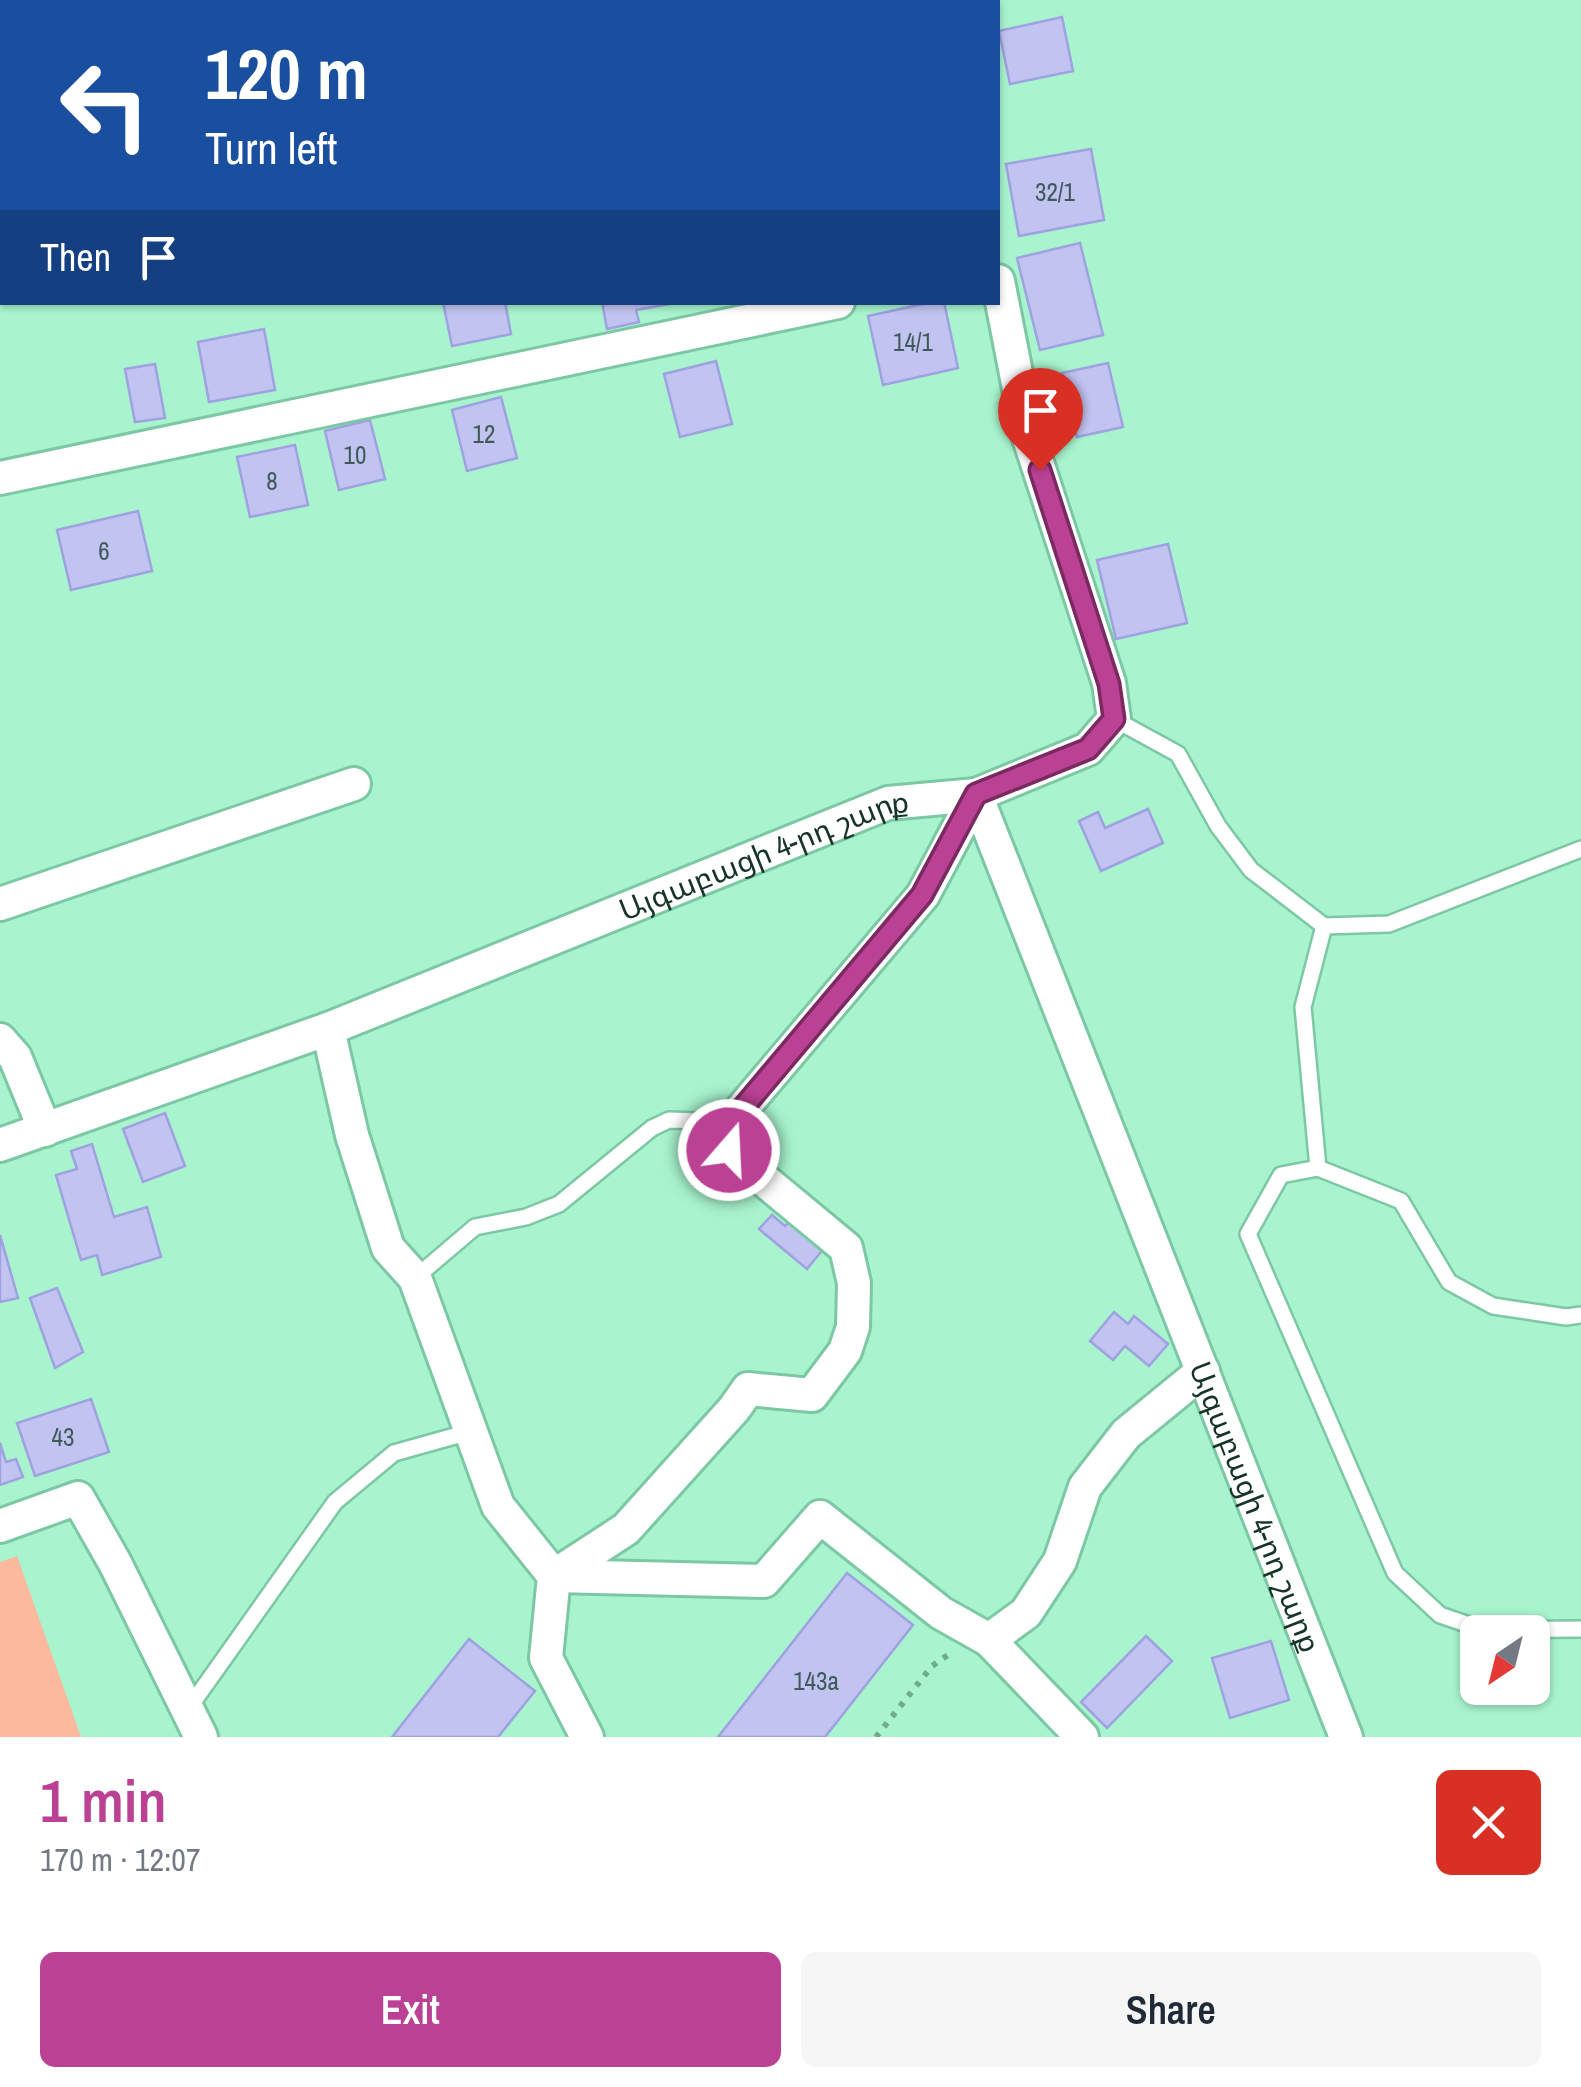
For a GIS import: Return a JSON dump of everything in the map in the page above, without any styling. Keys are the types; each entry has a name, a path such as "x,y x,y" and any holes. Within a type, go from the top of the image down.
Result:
{"street":[{"path":"554,1576 626,1529 748,1389 812,1394 845,1351 853,1327 854,1283 846,1248 729,1150 731,1122 922,895 976,794 1088,749 1114,719 1109,684 1028,435 1000,291"},
{"path":"0,478 824,305"},
{"path":"0,904 354,784"},
{"name":"Այգաբացի 4-րդ շարք","path":"0,1145 328,1029 888,803 976,794 1346,1737"},
{"path":"328,1029 352,1135 388,1248 415,1278 498,1506 554,1576 546,1658 587,1737"},
{"path":"0,1040 16,1057 46,1130"},
{"path":"984,1637 1026,1613 1060,1561 1085,1487 1126,1434 1202,1371"},
{"path":"0,1526 78,1498 195,1722"},
{"path":"554,1576 764,1580 820,1517 941,1613 984,1637 1082,1737"}],"lane":[{"path":"1114,719 1178,754 1218,826 1251,870 1324,926 1389,924 1581,848"},
{"path":"1318,1168 1303,1007 1324,926"},
{"path":"415,1278 476,1227 526,1217 560,1204 652,1128 669,1120 731,1122"},
{"path":"1581,1315 1566,1317 1493,1306 1449,1282 1401,1201 1318,1168 1281,1175 1248,1234 1394,1574 1440,1615 1484,1630 1581,1629"},
{"path":"195,1722 336,1502 394,1453 469,1432"}],"path":[{"path":"876,1737 884,1722 932,1666 984,1637"}],"shaded area":[{"path":"17,1556 81,1737 0,1737 0,1562"}],"building":[{"path":"1062,17 1073,71 1010,84 1000,31"},
{"path":"1091,149 1104,220 1019,236 1006,164"},
{"path":"1080,243 1103,335 1040,350 1017,258"},
{"path":"444,305 506,305 511,334 452,346"},
{"path":"603,305 664,305 636,310 639,322 607,329"},
{"path":"918,305 945,305 958,368 883,385 868,316"},
{"path":"264,329 275,390 209,402 198,342"},
{"path":"716,361 732,424 680,437 664,374"},
{"path":"1108,363 1123,427 1077,437 1062,373"},
{"path":"155,364 165,418 135,422 125,369"},
{"path":"501,397 517,458 467,471 452,410"},
{"path":"370,420 385,479 339,490 325,431"},
{"path":"295,445 308,505 250,517 237,457"},
{"path":"138,511 152,571 71,590 57,530"},
{"path":"1168,544 1187,623 1116,639 1097,560"},
{"path":"1148,809 1163,843 1101,871 1079,821 1098,812 1105,828"},
{"path":"165,1113 185,1166 143,1182 123,1129"},
{"path":"92,1144 114,1217 147,1207 161,1257 102,1275 97,1255 81,1260 56,1175 77,1169 71,1151"},
{"path":"772,1215 785,1226 792,1219 825,1247 807,1269 759,1229"},
{"path":"0,1235 18,1298 0,1302"},
{"path":"57,1288 83,1352 55,1368 30,1298"},
{"path":"1114,1312 1128,1324 1134,1316 1168,1344 1149,1366 1125,1346 1113,1360 1090,1341"},
{"path":"91,1399 109,1452 35,1476 17,1423"},
{"path":"0,1443 6,1462 16,1459 23,1477 0,1485"},
{"path":"847,1573 913,1625 825,1737 718,1737"},
{"path":"1146,1636 1172,1661 1107,1728 1081,1702"},
{"path":"469,1639 535,1691 498,1737 392,1737"},
{"path":"1271,1641 1289,1700 1230,1718 1212,1658"}],"route":[{"path":"729,1150 731,1122 922,895 976,794 1088,749 1114,719 1109,684 1040,470"}]}
